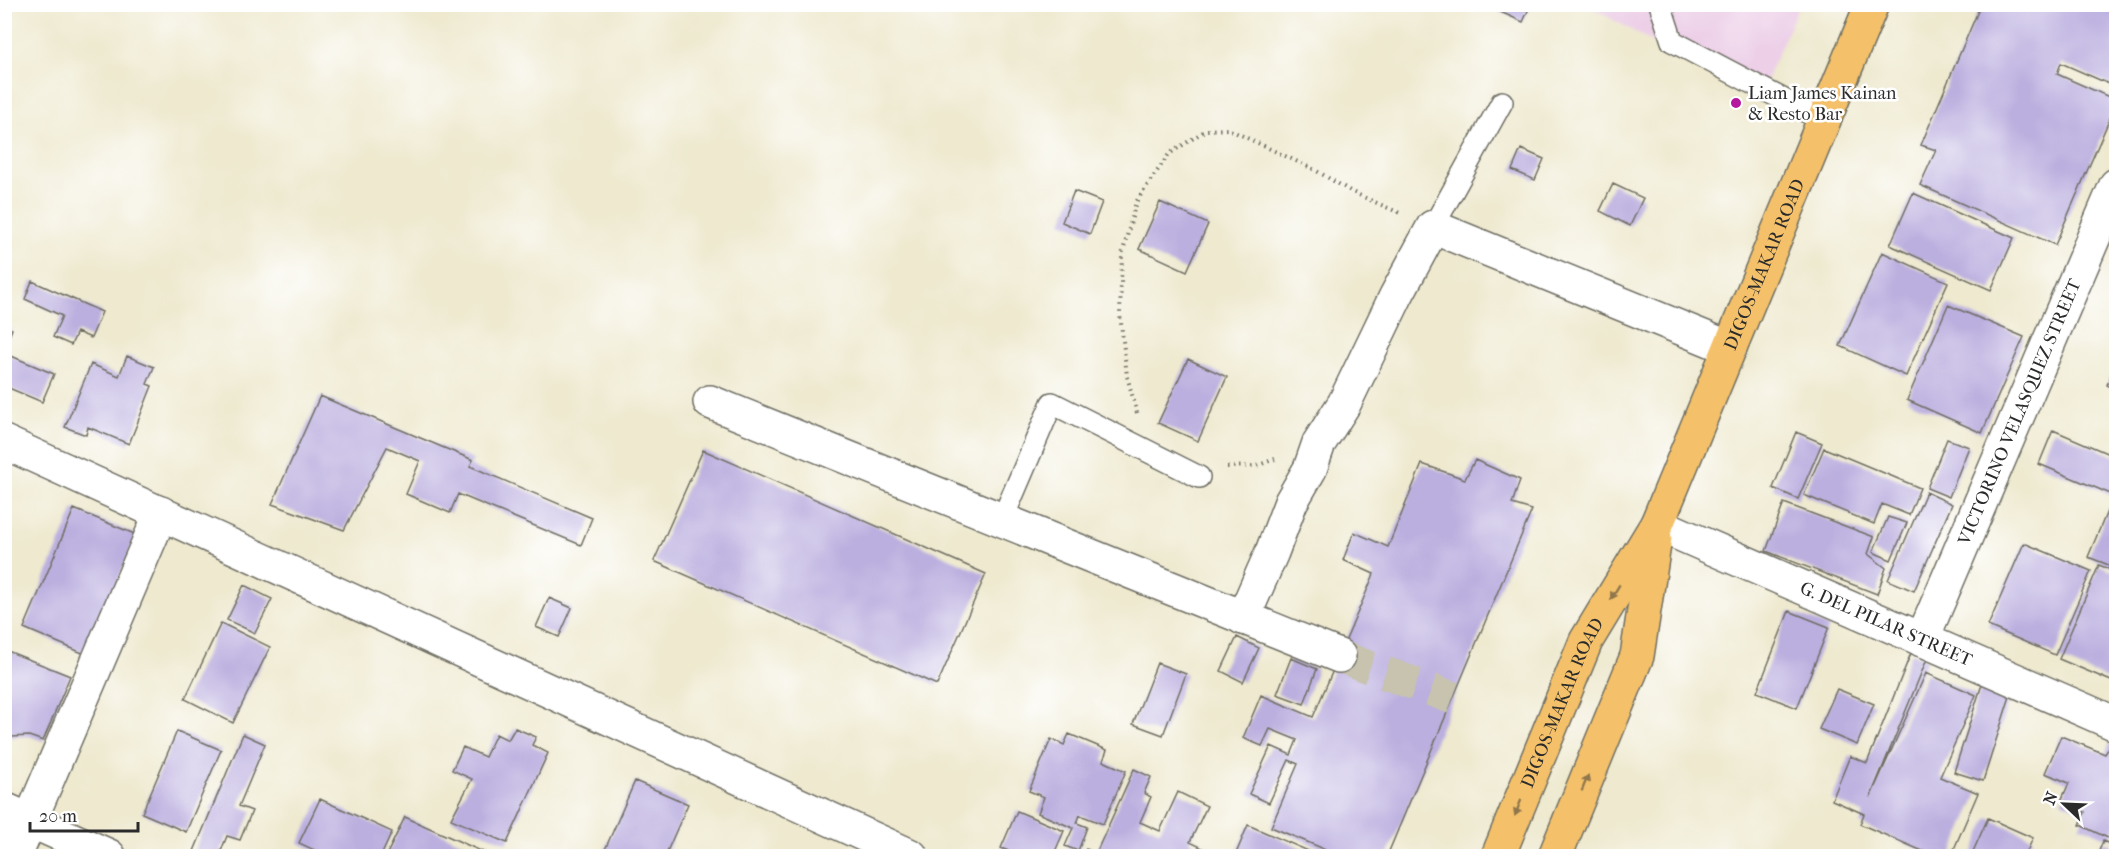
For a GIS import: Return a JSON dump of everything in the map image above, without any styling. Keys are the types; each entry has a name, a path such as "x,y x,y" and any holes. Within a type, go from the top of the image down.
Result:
{"main road":[{"name":"DIGOS-MAKAR ROAD","path":"1498,856 1586,641 1657,524 1872,4"},
{"name":"DIGOS-MAKAR ROAD","path":"1555,856 1637,656 1657,524"}],"street":[{"name":"VICTORINO VELASQUEZ STREET","path":"1922,640 2116,185"},
{"path":"1243,618 1291,502 1310,469 1319,443 1344,404 1396,296 1433,227 1730,348"},
{"path":"710,402 1339,656"},
{"path":"4,442 911,856"},
{"path":"15,856 18,815 161,513"},
{"name":"G. DEL PILAR STREET","path":"1657,524 2116,724"},
{"path":"18,815 109,856"}],"lane":[{"path":"1660,4 1672,41 1824,121"},
{"path":"1433,227 1502,102"},
{"path":"1002,520 1052,403 1199,477"}],"path":[{"path":"1138,417 1127,376 1120,314 1122,255 1136,202 1169,154 1206,130 1228,129 1315,170 1352,192 1433,227"},
{"path":"1225,467 1256,466 1319,443"}],"shaded area":[{"path":"1587,5 1799,5 1757,101"}],"building":[{"path":"1498,4 1531,4 1523,22 1496,10"},
{"path":"1981,4 2116,4 2116,87 2061,63 2057,74 2116,100 2116,104 2055,245 1920,185 1936,150 1921,145"},
{"path":"1521,149 1544,159 1535,180 1512,170"},
{"path":"1613,184 1643,198 1630,226 1600,211"},
{"path":"1074,191 1102,202 1090,234 1062,222"},
{"path":"1913,193 2014,238 1991,290 1890,245"},
{"path":"1160,202 1208,224 1187,271 1139,249"},
{"path":"1882,252 1948,282 1906,376 1840,346"},
{"path":"32,281 102,312 91,338 77,332 71,345 53,337 62,316 25,299"},
{"path":"1948,305 2024,337 1982,433 1907,400"},
{"path":"4,327 12,329 5,347 4,347"},
{"path":"4,353 54,374 42,402 4,386"},
{"path":"127,356 154,367 147,384 152,386 129,444 88,427 86,435 65,427 91,364 119,376"},
{"path":"1188,359 1227,377 1198,441 1158,423"},
{"path":"2116,362 2116,390 2107,385"},
{"path":"320,396 473,460 470,466 592,518 581,545 458,494 450,513 406,494 420,461 387,447 344,530 272,504"},
{"path":"2053,430 2116,457 2116,485 2113,495 2039,464"},
{"path":"1796,432 1822,443 1798,499 1773,488"},
{"path":"1947,439 1969,447 1949,497 1927,488"},
{"path":"1824,448 1920,488 1909,515 1882,504 1874,524 1804,495"},
{"path":"703,450 986,574 937,685 654,561"},
{"path":"1475,460 1520,480 1512,504 1532,510 1387,856 1341,856 1271,827 1298,764 1289,760 1269,803 1249,794 1271,746 1291,755 1297,740 1270,729 1262,746 1243,738 1261,695 1313,717 1374,574 1343,560 1354,532 1388,547 1422,464 1465,479"},
{"path":"1926,492 1952,504 1914,591 1888,580"},
{"path":"1784,503 1874,537 1868,554 1886,568 1877,594 1766,551"},
{"path":"74,509 137,535 87,655 24,628"},
{"path":"2108,509 2116,513 2114,567 2088,557"},
{"path":"1888,517 1907,523 1891,560 1873,552"},
{"path":"2024,543 2091,571 2055,655 1988,626"},
{"path":"2099,565 2116,572 2116,683 2059,659"},
{"path":"244,585 272,599 255,633 227,620"},
{"path":"549,598 572,608 559,637 536,627"},
{"path":"1789,611 1829,627 1797,708 1757,692"},
{"path":"221,623 270,647 233,723 185,699"},
{"path":"1237,637 1259,648 1243,682 1221,671"},
{"path":"5,650 70,676 43,741 29,736 11,737 4,734"},
{"path":"1911,653 1927,659 1870,798 1926,673 1976,695 1940,777 1978,793 1951,856 1934,856 1860,824 1864,814 1832,800 1850,756 1867,763"},
{"path":"1291,658 1317,669 1304,704 1277,694"},
{"path":"1157,663 1186,674 1163,735 1133,724"},
{"path":"1983,681 2012,690 1983,781 1954,772"},
{"path":"1837,689 1874,704 1857,745 1819,729"},
{"path":"515,728 536,737 532,745 548,753 507,843 451,819 472,779 452,770 463,747 485,757 496,734 508,740"},
{"path":"177,731 221,750 186,832 142,813"},
{"path":"243,734 265,744 239,806 252,811 240,840 227,836 219,856 192,856"},
{"path":"1069,734 1107,750 1103,761 1126,771 1103,824 1080,815 1077,823 1087,827 1078,851 1065,846 1073,828 1038,813 1044,797 1029,791 1051,739 1064,745"},
{"path":"2061,736 2105,754 2110,743 2116,746 2116,824 2110,839 2080,825 2085,812 2061,801 2069,783 2045,773"},
{"path":"1134,769 1151,777 1144,793 1151,797 1140,822 1160,831 1178,792 1207,806 1190,842 1215,854 1214,856 1082,856 1086,849 1096,853"},
{"path":"635,781 688,804 665,856 608,856 603,854"},
{"path":"320,799 392,832 381,856 327,856 299,843"},
{"path":"1017,811 1064,831 1053,856 1021,856 1001,848"},
{"path":"405,817 492,856 386,856"},
{"path":"1988,818 2033,838 2025,856 1971,856"},
{"path":"1248,825 1320,856 1235,856"},
{"path":"2103,841 2116,847 2116,856 2097,856"}],"tunnel":[{"path":"1339,656 1453,698"}],"place":[{"name":"Liam James Kainan & Resto Bar","path":"1736,103"}]}
